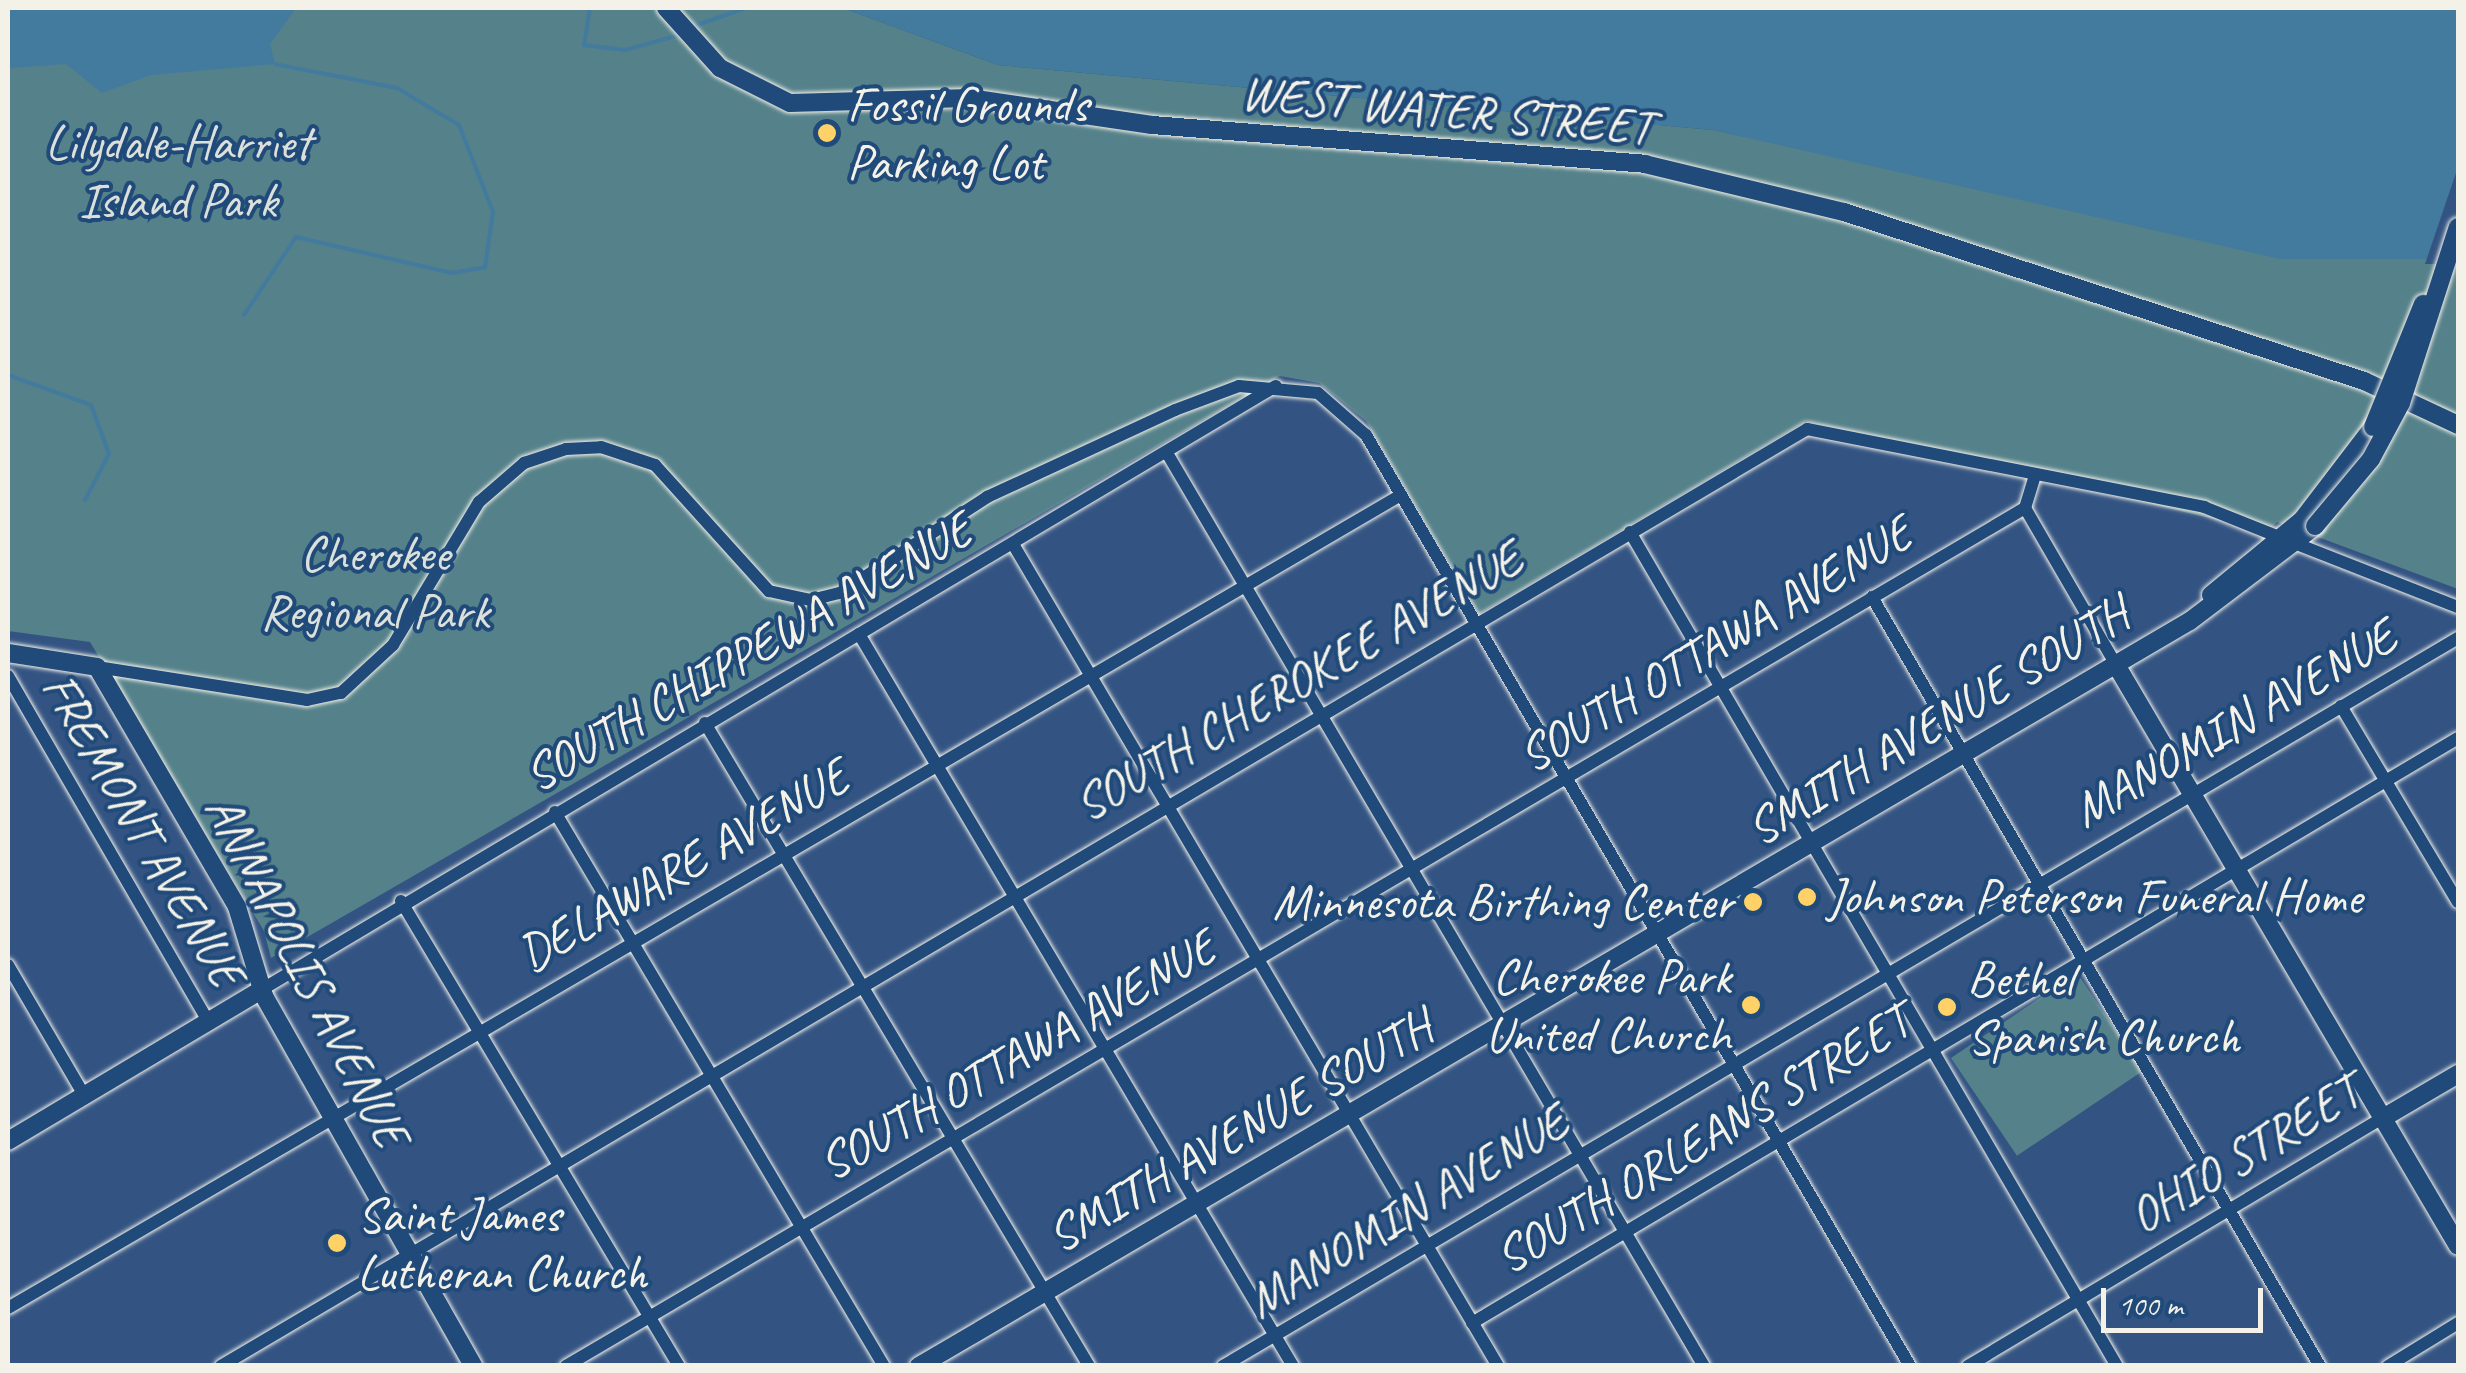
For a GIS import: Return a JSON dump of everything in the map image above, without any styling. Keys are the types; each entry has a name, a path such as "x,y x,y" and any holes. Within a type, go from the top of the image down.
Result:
{"street":[{"name":"WEST WATER STREET","path":"666,8 720,68 790,102 969,98 1152,125 1645,164 1862,218 2364,381 2458,425"},
{"name":"SMITH AVENUE SOUTH","path":"2309,523 2388,398 2458,210"},
{"name":"SMITH AVENUE SOUTH","path":"919,1366 2114,663 2168,630 2290,541 2371,460 2401,403 2458,227"},
{"name":"SOUTH CHIPPEWA AVENUE","path":"261,990 401,901 1014,544 1278,385"},
{"path":"8,653 307,700 341,693 393,646 479,502 524,464 566,449 601,447 655,465 769,591 810,600 840,593 987,496 1073,454 1239,386 1278,385 1342,409 1400,494 1910,1366"},
{"name":"SOUTH CHEROKEE AVENUE","path":"221,1366 709,1072 1815,427 2204,507 2458,607"},
{"path":"1167,453 1247,583 1704,1366"},
{"path":"2035,475 2025,508 2458,1246"},
{"name":"DELAWARE AVENUE","path":"8,1308 1400,494"},
{"name":"SOUTH OTTAWA AVENUE","path":"566,1366 2025,508"},
{"path":"1630,532 2117,1366"},
{"path":"1014,544 1093,672 1498,1366"},
{"path":"1872,597 2320,1366"},
{"path":"859,634 939,762 1293,1366"},
{"name":"MANOMIN AVENUE","path":"1223,1366 2458,638"},
{"name":"ANNAPOLIS AVENUE","path":"96,668 242,916 261,990 473,1366"},
{"name":"FREMONT AVENUE","path":"8,676 210,1024"},
{"path":"2341,706 2458,902"},
{"path":"705,723 1089,1366"},
{"name":"SOUTH ORLEANS STREET","path":"1472,1322 2458,738"},
{"path":"555,812 884,1366"},
{"path":"401,901 679,1366"},
{"path":"8,965 85,1097"},
{"path":"8,1142 261,990"},
{"name":"OHIO STREET","path":"1968,1366 2458,1074"},
{"path":"2388,1366 2458,1323"}],"green space":[{"name":"Cherokee Regional Park","path":"8,8 843,8 998,65 1713,130 1975,185 2458,259 2458,589 2277,522 2268,532 1806,421 1479,614 1366,421 1319,383 1280,376 271,958 264,931 90,642 8,631"},
{"path":"2077,973 2143,1071 2017,1156 1951,1058"}],"water":[{"path":"8,8 296,8 270,44 275,64 151,75 102,93 66,64 8,68"},
{"path":"843,8 2458,8 2458,259 2280,259 1713,130 998,65"}],"pier":[{"path":"2458,167 2458,264 2425,264"}],"waterway":[{"path":"590,8 584,45 625,50 676,36"},
{"path":"697,25 746,8"},
{"path":"244,315 296,237 452,273 485,267 493,212 459,125 397,88 275,64"},
{"path":"8,375 91,405 109,454 85,500"}],"place":[{"name":"Fossil Grounds Parking Lot","path":"827,133"},
{"name":"Johnson Peterson Funeral Home","path":"1807,897"},
{"name":"Minnesota Birthing Center","path":"1753,902"},
{"name":"Cherokee Park United Church","path":"1751,1005"},
{"name":"Bethel Spanish Church","path":"1947,1007"},
{"name":"Saint James Lutheran Church","path":"337,1243"}],"park label":[{"name":"Lilydale-Harriet Island Park","path":"178,171"}]}
